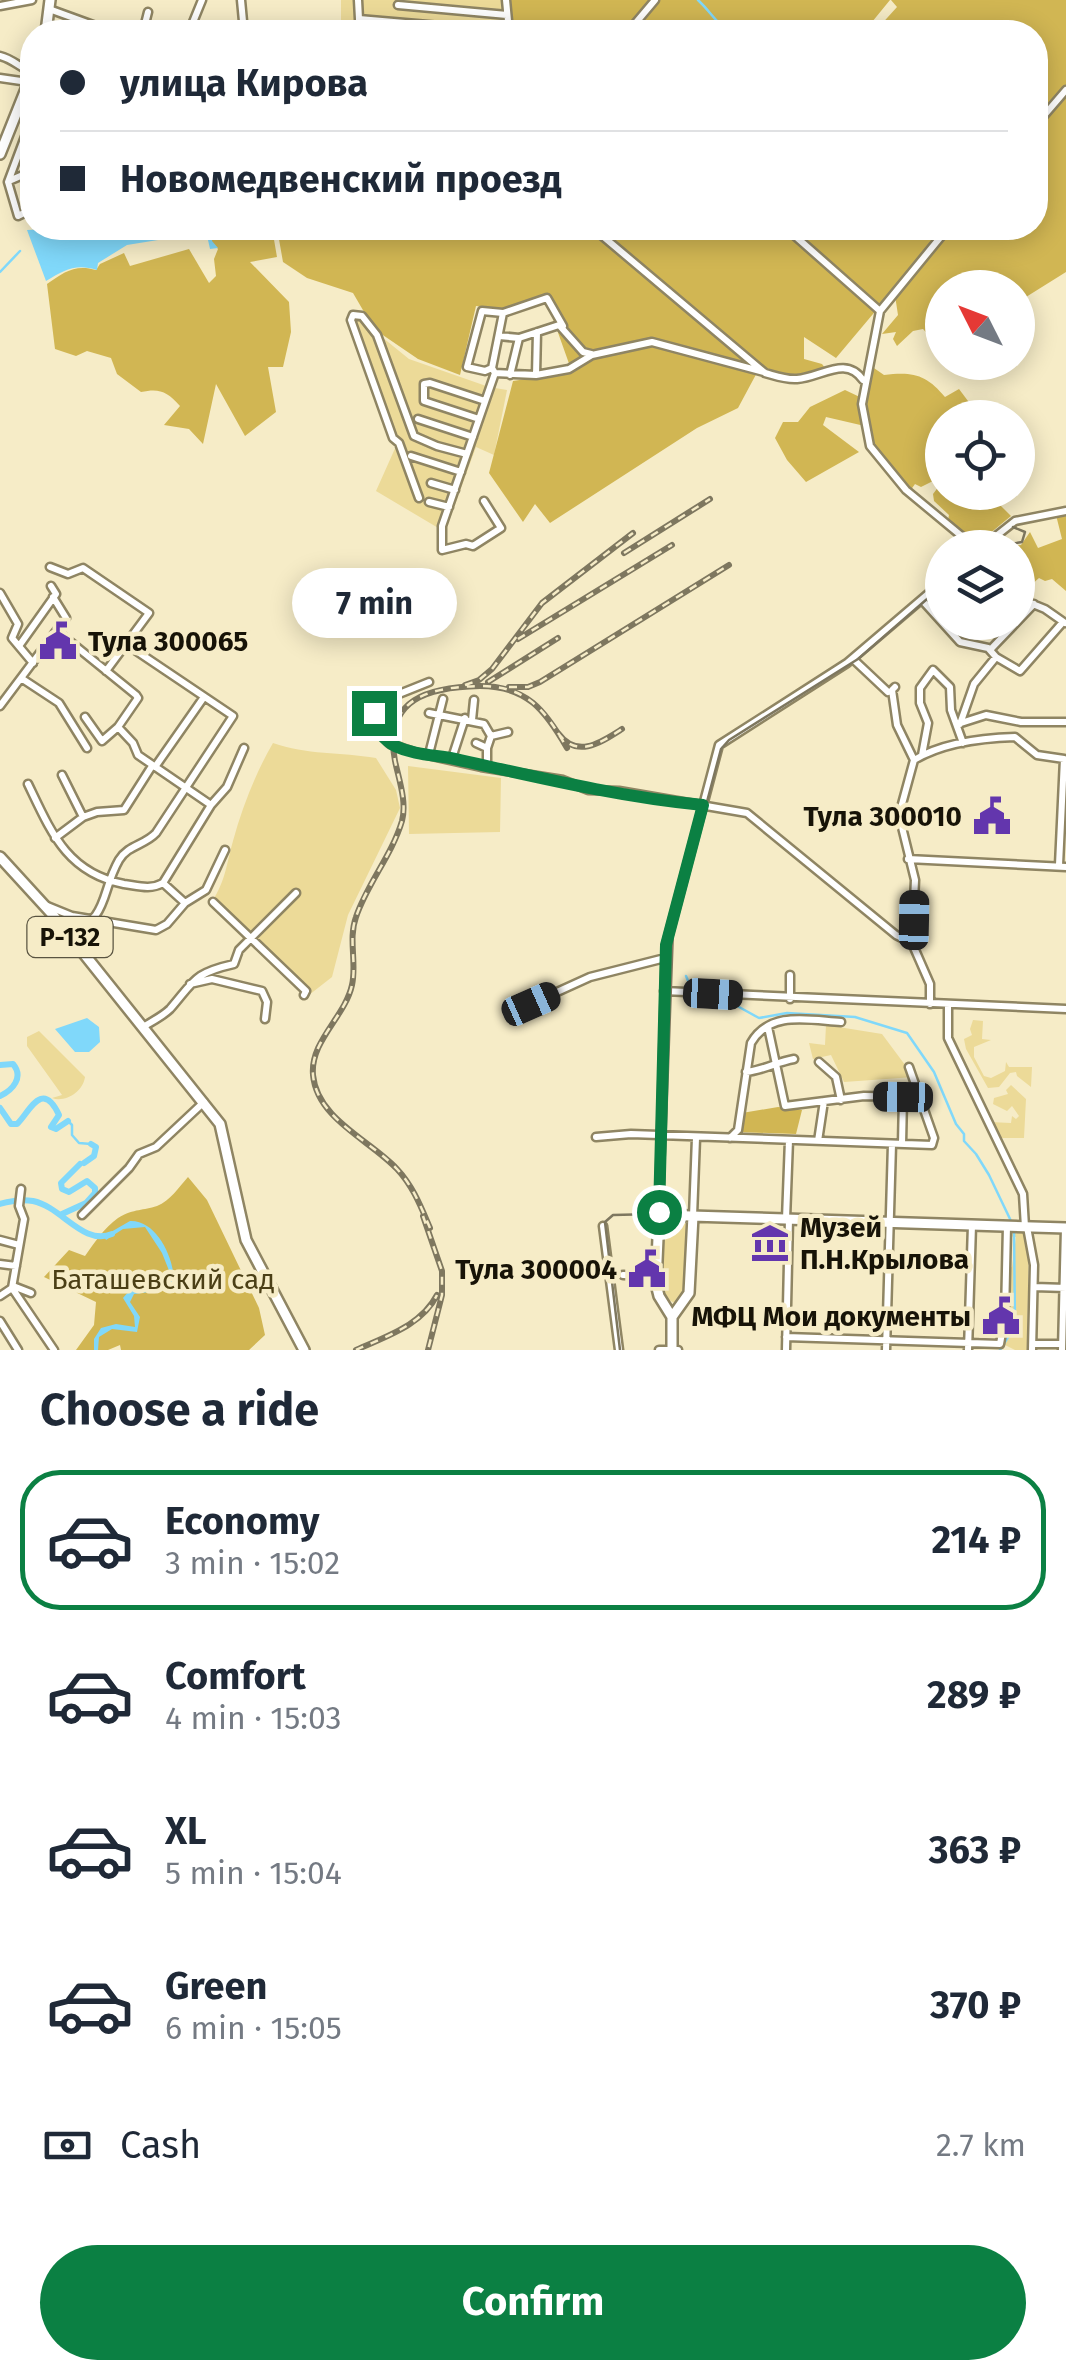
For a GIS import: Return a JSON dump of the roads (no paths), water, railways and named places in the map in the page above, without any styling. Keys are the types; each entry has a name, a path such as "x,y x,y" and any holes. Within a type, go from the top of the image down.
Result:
{"main road":[{"path":"0,154 20,107"},
{"name":"Р-132","path":"2,860 67,933 204,1102 223,1134 248,1246 304,1350"},
{"path":"674,1350 672,1317 658,1296 659,1214 1065,1228"},
{"path":"672,1317 690,1289 693,1216"},
{"path":"658,1296 680,1305"}],"street":[{"path":"0,6 32,0"},
{"path":"358,0 359,19 371,20"},
{"path":"506,0 508,20"},
{"path":"638,20 656,0"},
{"path":"49,5 83,20"},
{"path":"398,5 508,15"},
{"path":"146,20 148,12"},
{"path":"1048,111 1066,90"},
{"path":"20,152 8,182 20,215"},
{"path":"8,182 20,176"},
{"path":"607,240 765,373"},
{"path":"800,240 880,311"},
{"path":"938,240 880,311 864,382 862,412 872,449 906,490 956,530"},
{"path":"592,355 583,352 562,327 547,298 504,314 482,311 467,368 536,375 568,369 592,355 652,342 790,380 846,366 864,382"},
{"path":"484,501 501,528 473,546 442,550 442,526 485,402 504,314"},
{"path":"419,498 399,443 392,438 352,315 362,316 376,334 414,436 467,454"},
{"path":"499,336 518,338 562,327"},
{"path":"536,375 537,332"},
{"path":"510,375 518,338"},
{"path":"479,420 424,401 424,384 485,402"},
{"path":"418,419 473,438"},
{"path":"411,456 461,472"},
{"path":"432,483 455,490"},
{"path":"428,502 449,507"},
{"path":"1003,530 1015,521 1066,511"},
{"path":"50,567 68,574 83,568 149,612 106,671"},
{"path":"18,646 56,592 51,586"},
{"path":"0,594 2,606 18,624 12,636 33,662"},
{"path":"0,706 66,618 53,597"},
{"path":"659,1214 665,958 721,742 853,659 925,597"},
{"path":"922,600 960,642 990,650 1020,671 1064,623 1035,605"},
{"path":"57,631 138,698 118,727 102,740 85,718"},
{"path":"990,650 1000,640"},
{"path":"67,933 94,920 126,852 150,841 233,716 126,644"},
{"path":"960,726 974,684 996,657"},
{"path":"853,659 892,689 894,716 914,760"},
{"path":"915,880 899,810 914,760 922,751 928,723 920,702 920,688 933,670 950,687 951,710 963,743"},
{"path":"21,678 59,703 86,748"},
{"path":"429,682 393,697 376,711 371,721 392,745 487,768 567,781 588,790 731,808 756,818 896,935 912,942"},
{"path":"55,838 97,812 124,810 204,697"},
{"path":"429,754 442,698"},
{"path":"452,758 474,700"},
{"path":"429,713 484,724 492,736"},
{"path":"960,726 986,715 1020,722 1066,722"},
{"path":"118,727 134,743 138,755 210,805"},
{"path":"492,736 508,732"},
{"path":"487,768 487,748 492,736"},
{"path":"908,859 1063,866 1064,759 1037,755 1015,737 922,751"},
{"path":"476,743 487,748"},
{"path":"28,784 55,838 84,870 111,881 152,889 164,883 210,805 227,788 244,748"},
{"path":"62,775 83,818"},
{"path":"44,906 50,904 72,916 156,930 167,924 184,903 206,890 226,850"},
{"path":"930,860 920,868 915,880 912,942 930,984 930,1004"},
{"path":"164,883 184,903"},
{"path":"143,1027 169,1010 200,974 234,964 239,950 296,894"},
{"path":"213,902 306,991 304,995"},
{"path":"524,1007 590,976 665,958"},
{"path":"790,975 790,999"},
{"path":"189,984 212,978 262,990 266,996 265,1019"},
{"path":"664,992 1066,1009"},
{"path":"786,1337 968,1346 1002,1343 1023,1194 948,1038 948,1005"},
{"path":"730,1139 738,1130 752,1040 785,1018 841,1022"},
{"path":"768,1027 786,1106 864,1096 920,1097"},
{"path":"746,1072 794,1059"},
{"path":"819,1062 838,1081 841,1100"},
{"path":"596,1136 931,1145 934,1138 909,1066"},
{"path":"886,1350 890,1222 903,1097"},
{"path":"818,1141 824,1101"},
{"path":"82,1215 139,1154 156,1147 204,1102"},
{"path":"693,1216 696,1138"},
{"path":"786,1350 788,1140"},
{"path":"20,1196 24,1216 13,1287 54,1350"},
{"path":"968,1346 972,1224"},
{"path":"603,1226 621,1350"},
{"path":"1017,1226 1033,1246 1033,1347 1063,1346 1065,1228"},
{"path":"0,1240 20,1246"},
{"path":"0,1264 16,1266"},
{"path":"623,1275 656,1276"},
{"path":"0,1296 13,1287 32,1292"},
{"path":"1034,1287 1065,1288"},
{"path":"0,1321 18,1350"},
{"path":"659,1350 674,1350"}],"water":[{"path":"31,240 158,240 127,245 98,263 97,270 70,269 46,281"},
{"path":"87,1018 99,1027 100,1042 89,1052 75,1052 55,1029"},
{"path":"130,1221 140,1222 156,1234 168,1253 174,1284 164,1290 134,1294 130,1302 140,1317 137,1332 112,1329 99,1337 98,1350 94,1350 94,1339 101,1328 116,1324 135,1327 134,1316 123,1298 127,1293 140,1286 160,1287 172,1278 145,1227 123,1229 106,1240 104,1236"}],"waterway":[{"path":"698,0 716,20"},
{"path":"0,272 20,251"},
{"path":"686,976 691,988"},
{"path":"695,995 730,1002 759,1018 787,1013 855,1017 907,1033 934,1072 964,1141 989,1175 1011,1221"},
{"path":"0,1065 13,1064 17,1074 13,1087 0,1096"},
{"path":"0,1108 11,1124 17,1124 36,1102 47,1099 59,1115 51,1127 56,1129 68,1121"},
{"path":"68,1121 79,1143 91,1144"},
{"path":"84,1163 94,1156 96,1147 91,1144"},
{"path":"62,1214 86,1203 95,1193 87,1181 69,1192 62,1189 61,1183 80,1164"},
{"path":"0,1204 33,1201 92,1235 112,1234"},
{"path":"1000,1350 1015,1326 1014,1229"}],"tram line":[{"path":"1013,527 1020,530"},
{"path":"620,1350 605,1222 613,1215 655,1214 663,1206 673,930 721,749 729,740 858,659 925,601"}],"railway":[{"path":"624,553 710,499"},
{"path":"465,685 492,669 542,603 633,533"},
{"path":"518,639 672,545"},
{"path":"509,687 528,687 540,682 729,565"},
{"path":"488,682 558,638"},
{"path":"430,1228 403,1176 334,1116 324,1104 313,1075 317,1051 352,985 356,917 402,821 403,799 393,740 396,723 414,700 428,694 462,687 496,687 533,703 567,748"},
{"path":"558,733 565,741 581,747 622,729"},
{"path":"423,1216 442,1271 442,1295 428,1350"},
{"path":"356,1350 412,1322 437,1295"}],"place":[{"name":"Тула 300065","path":"58,641"},
{"name":"Тула 300010","path":"992,816"},
{"name":"Музей П.Н.Крылова","path":"770,1243"},
{"name":"Тула 300004","path":"647,1269"},
{"name":"МФЦ Мои документы","path":"1001,1316"}],"park label":[{"name":"Баташевский сад","path":"163,1279"}]}
